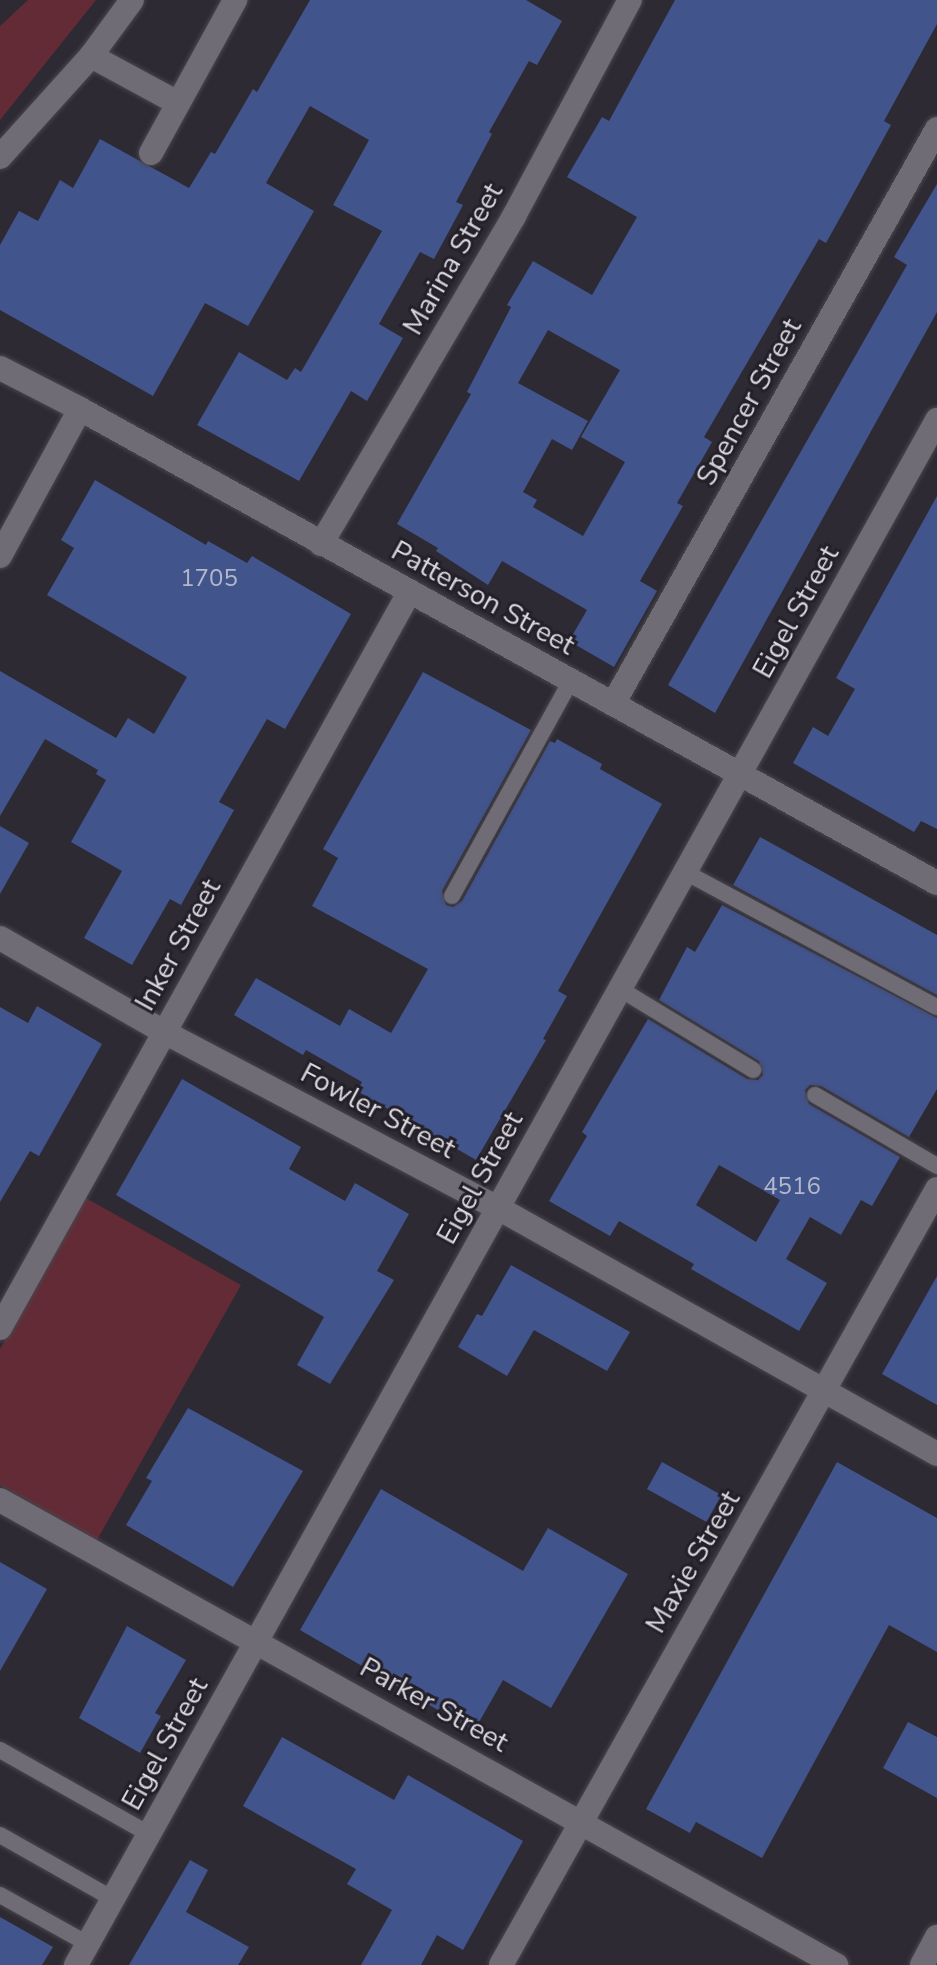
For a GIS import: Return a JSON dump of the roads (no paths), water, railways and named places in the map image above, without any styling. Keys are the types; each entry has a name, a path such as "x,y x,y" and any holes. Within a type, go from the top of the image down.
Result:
{"street":[{"path":"0,157 91,56 132,0"},
{"path":"151,153 235,0"},
{"name":"Marina Street","path":"321,544 514,216 630,0"},
{"path":"91,56 178,103"},
{"name":"Spencer Street","path":"613,704 937,129"},
{"name":"Patterson Street","path":"0,368 80,409 937,883"},
{"path":"0,556 80,409"},
{"name":"Eigel Street","path":"82,1954 937,420"},
{"name":"Inker Street","path":"0,1328 410,591"},
{"name":"Fowler Street","path":"0,938 164,1032 498,1208 937,1454"},
{"name":"Maxie Street","path":"501,1965 937,1189"},
{"name":"Parker Street","path":"0,1500 836,1965"},
{"path":"922,1965 937,1937"}],"lane":[{"path":"452,896 571,680"},
{"path":"685,872 937,1007"},
{"path":"620,989 753,1070"},
{"path":"815,1095 937,1166"},
{"path":"0,1750 149,1834"},
{"path":"0,1835 113,1899"},
{"path":"0,1895 82,1954"}]}
